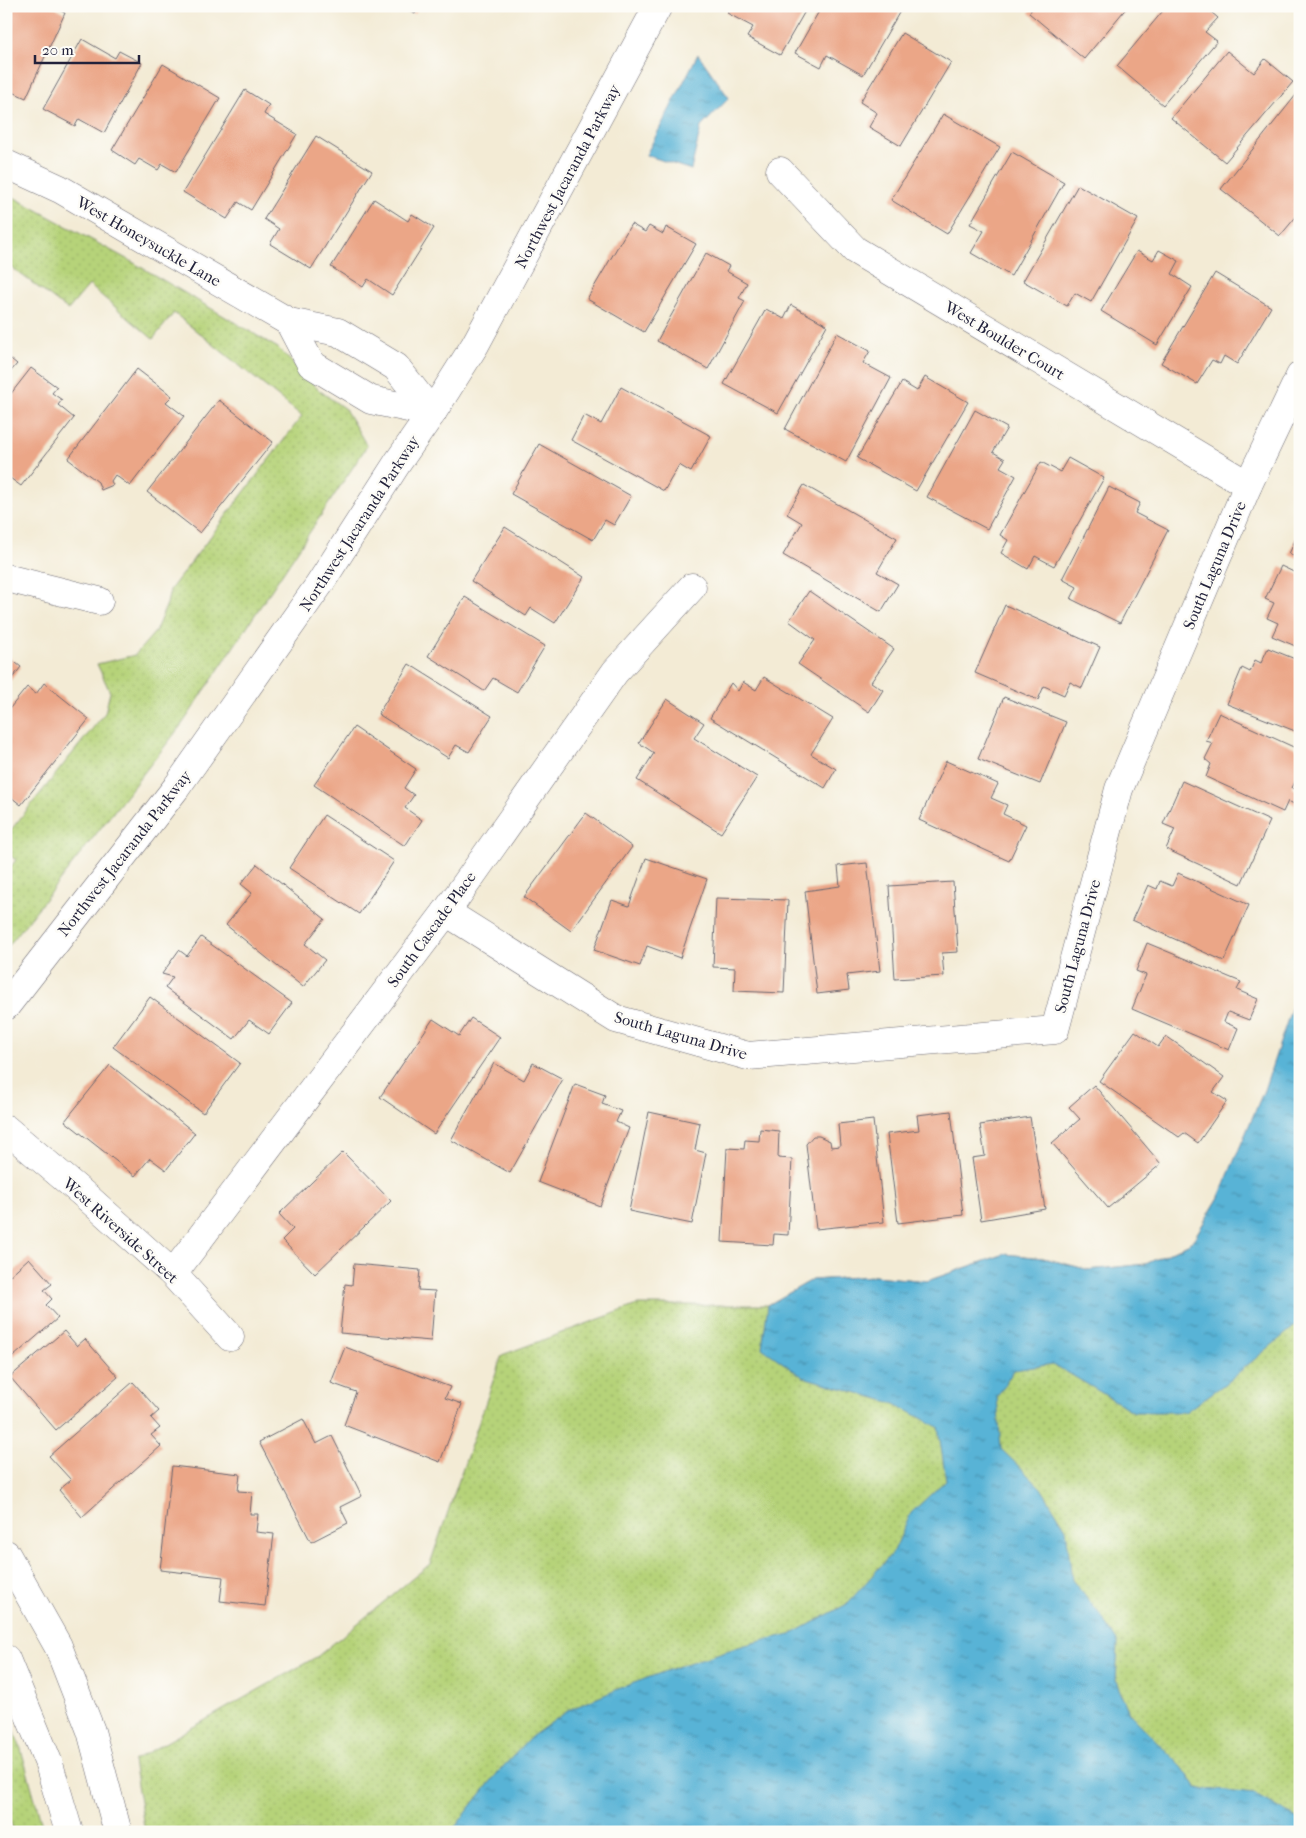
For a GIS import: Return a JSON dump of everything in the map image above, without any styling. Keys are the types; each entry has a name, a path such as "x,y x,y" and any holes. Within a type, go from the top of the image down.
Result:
{"street":[{"name":"Northwest Jacaranda Parkway","path":"6,1006 182,780 319,586 398,462 432,413 475,345 658,6"},
{"name":"West Honeysuckle Lane","path":"6,164 60,189 289,322 338,332 396,367 432,413"},
{"name":"West Boulder Court","path":"780,171 855,250 1248,485"},
{"path":"289,322 311,364 371,400 432,413"},
{"name":"South Laguna Drive","path":"446,912 616,1018 748,1056 1055,1030 1118,789 1248,485 1300,376"},
{"path":"6,578 99,601"},
{"name":"South Cascade Place","path":"172,1274 446,912 615,672 692,587"},
{"name":"West Riverside Street","path":"6,1129 88,1198 172,1274 230,1337"},
{"path":"6,1554 58,1646 88,1722 118,1829 117,1832"},
{"path":"6,1659 49,1764 69,1832"}],"green space":[{"path":"6,193 134,263 278,348 319,390 345,409 367,446 183,723 6,949 6,872 16,860 6,853 6,836 105,713 110,692 97,664 135,655 155,632 167,604 170,590 302,416 174,313 153,339 89,285 68,310 6,263"},
{"path":"1218,1199 1300,1249 1300,1832 145,1832 133,1761 318,1656 430,1564 502,1355 637,1305 768,1305 812,1280 874,1276 927,1281 1005,1254 1043,1258 1089,1270 1146,1264 1192,1242"},
{"path":"6,1711 21,1749 44,1832 13,1832 12,1825 6,1821"}],"water":[{"path":"698,54 729,98 701,127 691,170 646,155"},
{"path":"1300,983 1300,1322 1222,1386 1185,1412 1134,1412 1053,1364 1014,1370 997,1397 1001,1449 1041,1488 1066,1529 1072,1580 1102,1617 1118,1643 1116,1681 1129,1713 1182,1767 1197,1788 1255,1794 1300,1820 1300,1832 451,1832 499,1771 531,1737 569,1710 685,1664 745,1645 794,1633 847,1604 894,1551 911,1513 946,1480 938,1427 893,1403 803,1377 762,1348 768,1305 812,1280 874,1276 927,1281 1005,1254 1043,1258 1089,1270 1146,1264 1192,1242 1218,1199 1264,1090"}],"building":[{"path":"6,6 51,6 65,13 26,98 6,89"},
{"path":"401,6 419,6 415,14"},
{"path":"731,6 808,6 780,55 747,37 753,27 727,13"},
{"path":"822,6 903,6 863,75 827,55 821,67 795,53"},
{"path":"1034,6 1128,6 1084,59 1029,13"},
{"path":"1167,6 1204,6 1218,18 1205,32 1217,41 1163,105 1117,66"},
{"path":"902,33 951,62 901,146 869,127 877,113 860,102"},
{"path":"82,39 115,58 119,51 142,63 104,133 79,119 75,126 43,109"},
{"path":"1227,51 1254,73 1265,59 1293,82 1225,162 1171,118"},
{"path":"163,64 220,98 176,172 162,164 158,170 139,159 135,165 112,150"},
{"path":"245,90 269,105 264,114 297,134 251,210 238,202 227,219 183,192"},
{"path":"1300,90 1300,212 1280,236 1221,189"},
{"path":"943,114 1000,147 947,234 891,200"},
{"path":"316,136 372,171 311,269 270,244 279,229 264,219"},
{"path":"1012,152 1064,182 1011,276 971,253 984,231 970,224"},
{"path":"1078,185 1138,219 1091,302 1075,293 1067,306 1023,281"},
{"path":"374,199 408,221 412,214 434,228 392,295 368,279 363,287 331,267"},
{"path":"631,224 645,232 649,226 663,234 666,227 696,244 644,332 587,299"},
{"path":"1159,250 1179,261 1172,274 1192,287 1157,345 1101,311 1137,251 1153,260"},
{"path":"706,253 729,266 726,271 747,283 739,298 745,301 708,369 657,341"},
{"path":"1215,273 1271,307 1237,364 1224,356 1220,364 1212,360 1197,384 1161,363"},
{"path":"791,305 827,325 778,413 724,384 766,309 784,319"},
{"path":"837,333 870,351 863,363 891,378 846,462 785,429"},
{"path":"6,355 17,364 6,377"},
{"path":"31,368 57,387 52,393 62,400 58,405 74,418 21,486 10,478 6,483 6,400"},
{"path":"137,369 172,396 166,402 184,416 130,486 115,475 111,481 113,485 101,490 98,482 68,459"},
{"path":"925,377 968,402 916,491 857,458 902,382 917,391"},
{"path":"621,387 711,436 691,472 679,465 664,491 571,440 584,415 601,424"},
{"path":"219,400 273,442 200,533 147,492"},
{"path":"975,410 1007,428 993,452 1005,459 1000,467 1016,476 987,529 927,497"},
{"path":"539,444 631,496 614,525 605,520 593,540 511,494"},
{"path":"1068,458 1104,478 1054,566 1035,556 1028,569 1001,553 1008,540 1000,535 1041,462 1060,472"},
{"path":"804,485 897,538 877,572 898,584 881,612 783,555 802,523 787,514"},
{"path":"1109,487 1140,503 1135,513 1168,530 1120,623 1071,599 1077,587 1062,579"},
{"path":"505,527 584,577 555,623 531,608 526,616 471,581"},
{"path":"1300,529 1300,559 1289,554"},
{"path":"1281,566 1300,575 1300,648 1272,636 1278,623 1267,618 1274,603 1265,599"},
{"path":"809,591 894,649 871,682 883,690 869,712 798,664 815,640 789,621"},
{"path":"465,597 545,646 517,692 493,678 484,691 428,656"},
{"path":"1005,605 1100,647 1082,688 1070,682 1064,695 1044,686 1038,700 975,673"},
{"path":"1268,648 1300,661 1300,733 1227,704 1242,668 1250,672 1255,660 1261,663"},
{"path":"6,655 21,667 6,686"},
{"path":"409,664 492,716 469,752 456,745 448,758 378,714"},
{"path":"764,677 833,719 811,754 836,769 825,788 710,718 731,683 738,691 743,682 756,690"},
{"path":"44,683 89,719 21,805 6,793 6,713 27,687 36,694"},
{"path":"1004,697 1066,722 1040,784 978,759"},
{"path":"667,699 704,723 694,738 757,777 721,833 637,780 654,753 639,743"},
{"path":"1219,713 1300,750 1300,772 1292,788 1300,791 1300,807 1288,801 1283,812 1206,777 1211,764 1205,759 1213,743 1206,741"},
{"path":"354,727 416,769 404,788 414,795 405,808 422,820 405,846 314,785"},
{"path":"946,761 998,784 991,798 1007,805 1003,814 1026,825 1009,861 919,820"},
{"path":"1182,781 1270,821 1241,884 1166,849 1175,829 1163,824"},
{"path":"586,813 632,847 571,931 524,897"},
{"path":"324,815 394,861 359,914 289,868"},
{"path":"646,858 707,879 680,958 647,946 640,966 594,950 612,900 629,906"},
{"path":"867,863 880,971 847,975 849,990 817,994 805,891 840,886 838,866"},
{"path":"257,864 325,919 305,944 325,960 303,987 226,925 252,893 241,884"},
{"path":"1178,873 1249,905 1224,961 1132,920 1148,885 1157,889 1160,881 1172,886"},
{"path":"953,882 958,952 942,953 944,976 895,979 889,886"},
{"path":"716,898 788,900 784,993 734,991 735,968 713,967"},
{"path":"201,937 292,1003 269,1034 249,1020 234,1039 165,988 173,977 162,974 179,950 187,956"},
{"path":"1147,943 1241,982 1237,990 1258,999 1249,1020 1228,1012 1224,1022 1238,1028 1229,1050 1132,1009 1146,975 1136,971"},
{"path":"150,997 240,1063 203,1113 113,1047"},
{"path":"471,1018 500,1037 434,1134 380,1097 433,1019 459,1036"},
{"path":"1135,1031 1158,1047 1166,1036 1224,1077 1213,1092 1227,1101 1198,1143 1184,1133 1179,1137 1099,1081"},
{"path":"494,1063 524,1080 533,1063 563,1079 510,1173 451,1140"},
{"path":"110,1065 195,1133 166,1170 150,1158 135,1176 65,1121"},
{"path":"575,1084 605,1095 602,1104 621,1111 616,1122 629,1128 600,1206 538,1182"},
{"path":"1094,1085 1161,1164 1108,1208 1052,1143 1080,1119 1069,1107"},
{"path":"951,1111 963,1215 898,1223 887,1134 919,1130 917,1115"},
{"path":"649,1112 700,1123 695,1150 706,1153 692,1224 629,1211"},
{"path":"1030,1117 1045,1209 981,1220 972,1158 985,1156 980,1125"},
{"path":"873,1120 884,1222 816,1229 806,1144 813,1136 819,1136 830,1141 831,1147 840,1146 838,1124"},
{"path":"760,1129 779,1131 778,1158 792,1159 788,1235 774,1234 773,1245 722,1242 727,1148 744,1149 745,1140 759,1141"},
{"path":"343,1152 391,1201 315,1274 282,1240 293,1229 279,1214"},
{"path":"29,1258 52,1284 44,1290 52,1299 46,1305 58,1318 6,1363 6,1279"},
{"path":"354,1264 420,1270 418,1290 435,1291 431,1341 340,1333 345,1284 352,1285"},
{"path":"64,1331 77,1346 85,1339 118,1377 56,1430 10,1377"},
{"path":"345,1347 450,1387 445,1398 462,1404 440,1462 344,1425 356,1392 331,1383"},
{"path":"133,1382 159,1411 151,1418 160,1428 151,1435 161,1446 82,1517 59,1490 71,1480 49,1456"},
{"path":"303,1419 316,1444 332,1436 362,1496 340,1507 348,1523 311,1542 259,1442"},
{"path":"172,1466 240,1474 238,1491 252,1492 250,1514 258,1514 256,1532 274,1534 265,1606 220,1601 223,1577 160,1570"}]}
